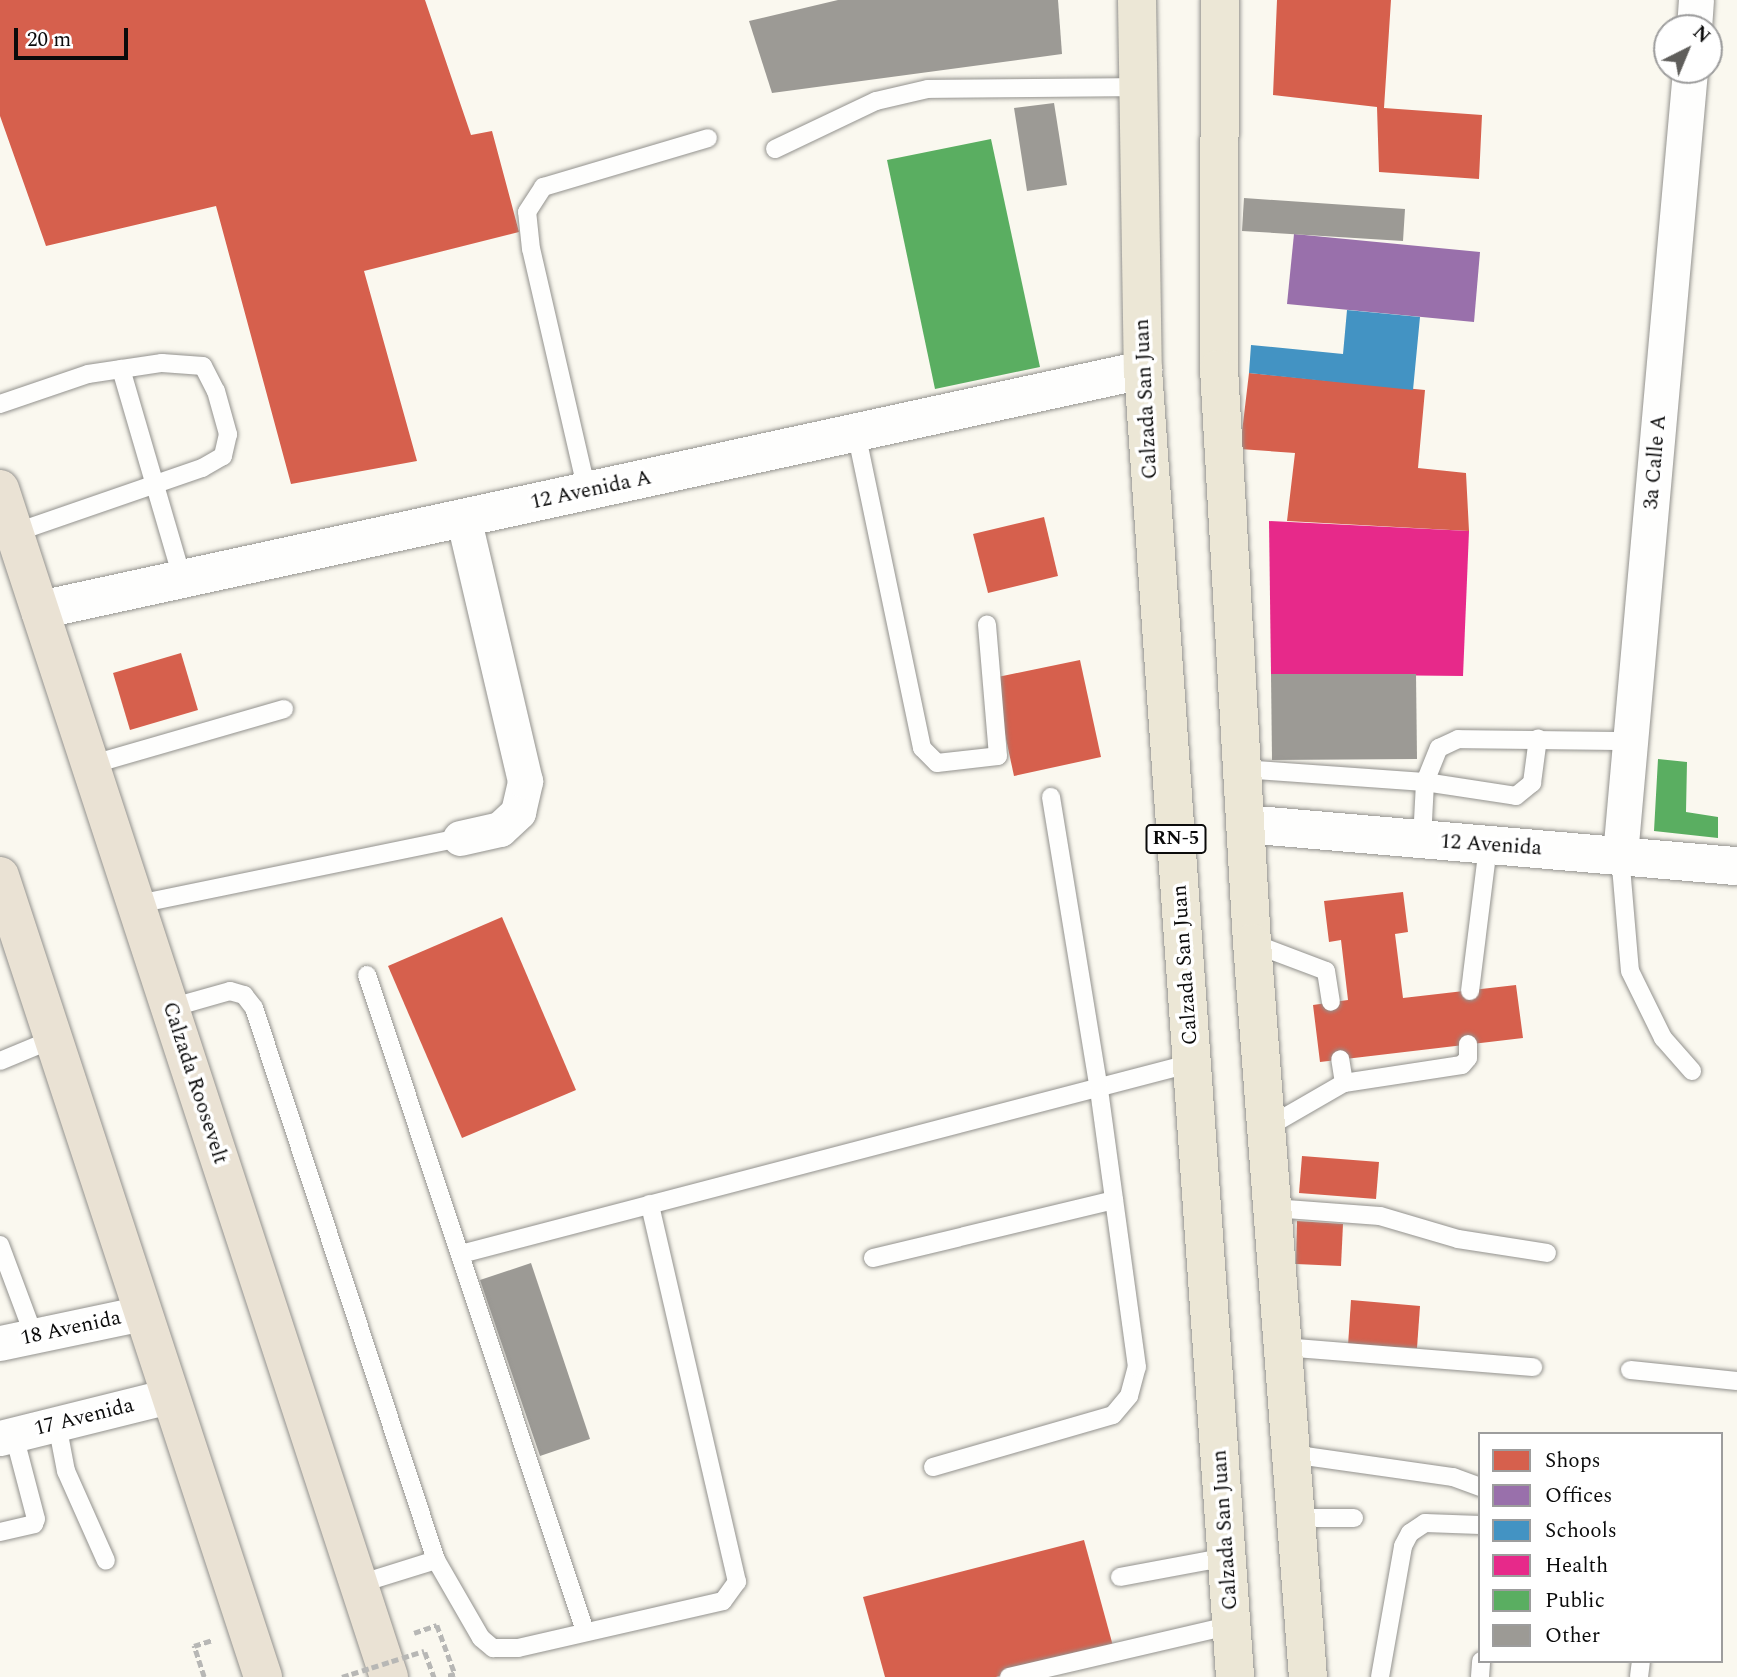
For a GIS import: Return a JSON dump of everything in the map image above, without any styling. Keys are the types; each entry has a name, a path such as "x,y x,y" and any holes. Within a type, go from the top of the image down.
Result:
{"highway":[{"name":"Calzada Roosevelt","path":"0,489 389,1677"},
{"path":"0,876 263,1677"}],"main road":[{"name":"Calzada San Juan","path":"1137,0 1143,370 1235,1677"},
{"path":"1220,0 1219,369 1252,943 1308,1677"}],"street":[{"name":"3a Calle A","path":"1620,855 1689,84"},
{"name":"12 Avenida A","path":"40,610 1143,370"},
{"path":"460,838 500,829 518,812 525,781 463,517"},
{"name":"12 Avenida","path":"1245,824 1737,866"},
{"name":"18 Avenida","path":"0,1343 142,1313"},
{"name":"17 Avenida","path":"7,1436 169,1396"}],"lane":[{"path":"775,149 876,101 928,89 1138,87"},
{"path":"587,491 531,249 527,212 543,187 708,138"},
{"path":"0,404 63,380 121,369 162,363 204,366 216,391 228,434 223,456 158,486 15,533"},
{"path":"121,369 158,486 183,581"},
{"path":"856,432 922,748 937,763 998,756 986,624"},
{"path":"90,765 284,709"},
{"path":"1242,769 1424,782 1516,796 1532,783 1538,738"},
{"path":"1422,840 1424,782 1439,748 1458,739 1630,741"},
{"path":"933,1467 1113,1415 1129,1396 1137,1367 1098,1084 1051,797"},
{"path":"138,904 460,838"},
{"path":"1470,991 1488,846"},
{"path":"1620,855 1630,971 1663,1038 1692,1071"},
{"path":"1252,943 1326,971 1331,1002"},
{"path":"367,975 585,1631"},
{"path":"170,1008 230,991 244,995 254,1008 436,1560 481,1639 493,1648 518,1648 723,1601 737,1581 650,1204"},
{"path":"0,1062 53,1039"},
{"path":"1266,1128 1344,1083 1462,1065 1468,1058 1468,1044"},
{"path":"1340,1059 1344,1083"},
{"path":"461,1254 1098,1084 1192,1063"},
{"path":"873,1258 1114,1200"},
{"path":"1273,1208 1380,1216 1458,1239 1546,1253"},
{"path":"0,1245 34,1336"},
{"path":"1283,1347 1533,1367"},
{"path":"1630,1370 1737,1381"},
{"path":"57,1424 66,1471 106,1561"},
{"path":"0,1532 34,1524 36,1519 7,1436"},
{"path":"1291,1454 1453,1477 1478,1486"},
{"path":"1296,1518 1354,1518"},
{"path":"1380,1677 1403,1546 1410,1533 1425,1523 1478,1525"},
{"path":"1120,1577 1227,1557"},
{"path":"359,1584 436,1560"},
{"path":"1009,1677 1232,1625"}],"path":[{"path":"437,1625 455,1674 446,1677"},
{"path":"194,1646 204,1677"},
{"path":"342,1677 424,1651 434,1677"}],"building: Shops":[{"path":"0,0 425,0 471,135 492,131 519,232 364,271 417,461 291,484 216,206 46,246 0,116"},
{"path":"1277,0 1391,0 1384,108 1482,115 1479,179 1379,172 1377,107 1273,95"},
{"path":"1249,373 1425,390 1418,468 1466,473 1469,531 1287,521 1295,453 1240,449"},
{"path":"1044,517 1058,576 988,593 973,534"},
{"path":"181,653 198,710 130,730 113,673"},
{"path":"1080,660 1101,757 1014,776 993,678"},
{"path":"1403,892 1408,932 1395,934 1403,998 1516,985 1523,1038 1320,1062 1313,1005 1348,1000 1341,940 1329,942 1324,901"},
{"path":"502,917 576,1090 462,1138 388,966"},
{"path":"1302,1156 1379,1162 1376,1199 1299,1193"},
{"path":"1297,1221 1343,1224 1341,1266 1296,1264"},
{"path":"1351,1300 1420,1306 1417,1348 1348,1346"},
{"path":"1084,1540 1113,1646 996,1677 885,1677 863,1597"}],"building: Offices":[{"path":"1294,234 1480,252 1474,322 1287,304"}],"building: Schools":[{"path":"1347,310 1420,317 1413,390 1249,373 1251,345 1343,354"}],"building: Health":[{"path":"1269,521 1469,531 1463,676 1271,674"}],"building: Public":[{"path":"991,139 1040,367 935,389 887,160"},
{"path":"1658,759 1687,762 1686,812 1718,817 1718,838 1654,831"}],"building: Other":[{"path":"838,0 1058,0 1062,54 772,93 749,21"},
{"path":"1054,103 1067,185 1027,191 1014,108"},
{"path":"1244,198 1405,209 1403,241 1242,231"},
{"path":"1271,674 1416,674 1417,759 1272,760"},
{"path":"531,1263 590,1439 540,1456 480,1280"}]}
